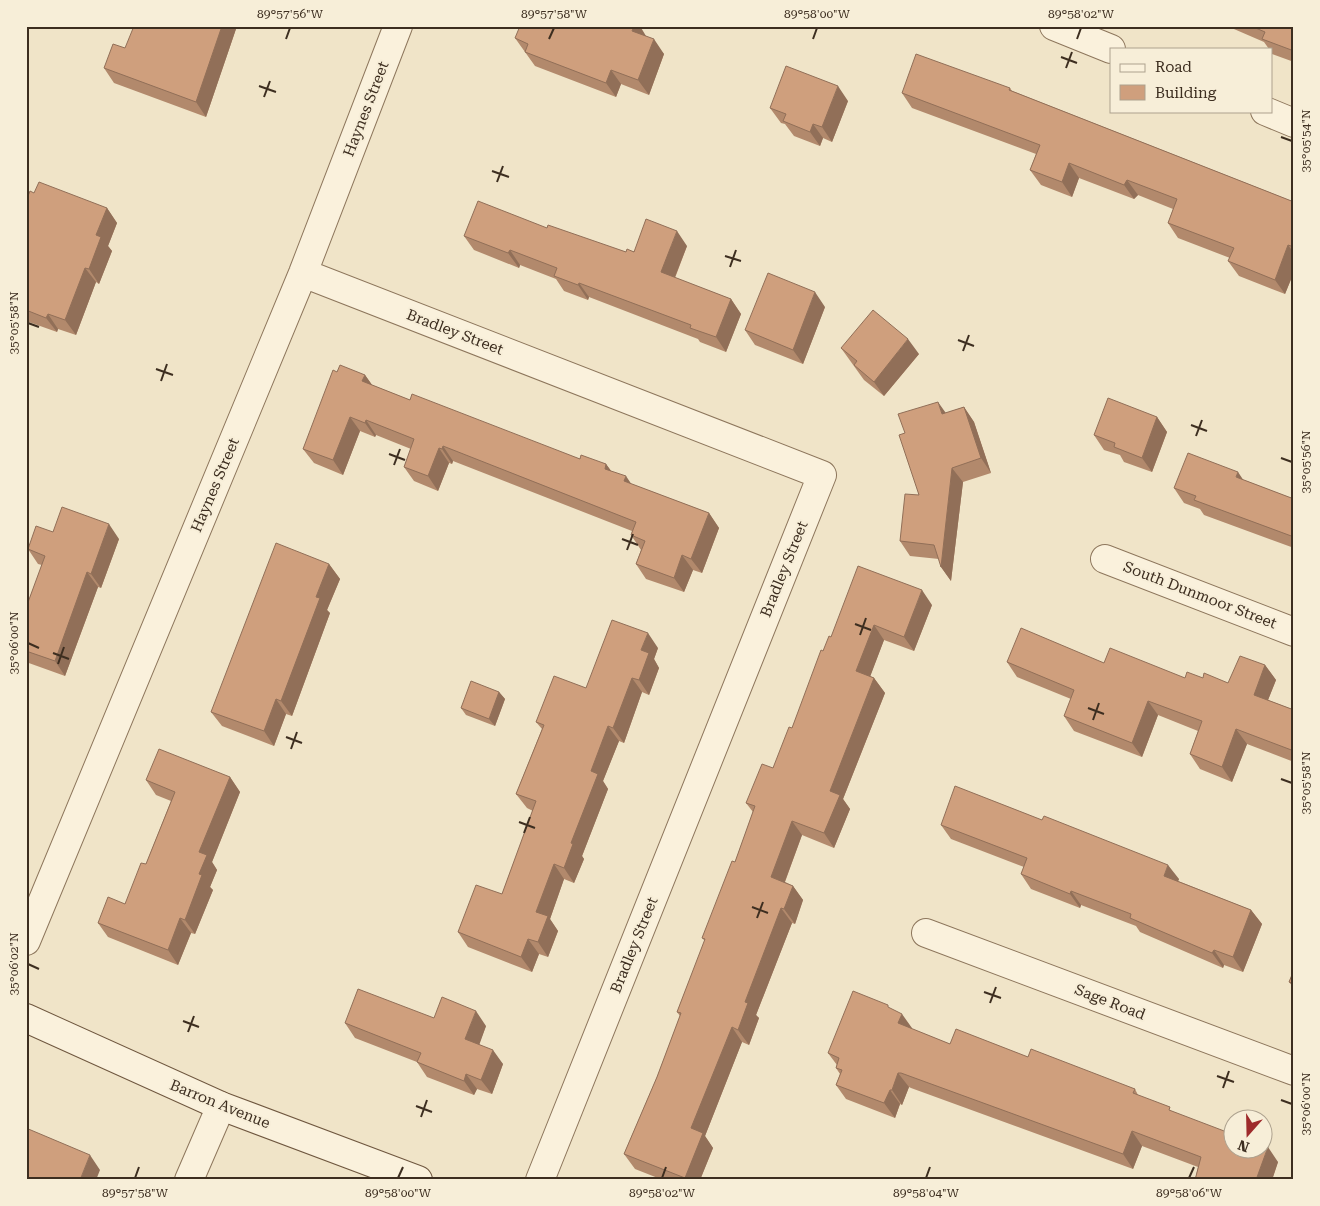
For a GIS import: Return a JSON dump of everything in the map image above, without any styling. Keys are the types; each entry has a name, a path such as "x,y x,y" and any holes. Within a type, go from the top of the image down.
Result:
{"street":[{"name":"Haynes Street","path":"26,941 303,272 398,26"},
{"path":"1054,26 1110,49"},
{"path":"1267,112 1294,123"},
{"name":"Bradley Street","path":"303,272 822,475 540,1180"},
{"name":"South Dunmoor Street","path":"1105,559 1294,632"},
{"name":"Sage Road","path":"926,933 1294,1071"},
{"name":"Barron Avenue","path":"26,1018 221,1106 418,1180"},
{"path":"189,1180 221,1106"}],"building":[{"path":"134,26 222,26 196,102 104,68 113,44 125,48"},
{"path":"520,26 634,26 632,31 654,39 638,80 611,70 606,83 525,52 528,44 515,38"},
{"path":"1251,26 1294,26 1294,51 1262,39 1265,32"},
{"path":"916,54 1010,88 1009,90 1294,202 1294,247 1288,245 1275,280 1228,261 1234,248 1168,223 1177,199 1127,180 1124,185 1069,163 1062,182 1030,170 1040,145 902,93"},
{"path":"786,66 838,86 822,127 813,124 810,132 783,121 786,114 770,108"},
{"path":"39,182 107,208 96,235 101,237 89,269 85,268 65,320 48,314 46,318 26,310 26,201 30,191 34,193"},
{"path":"478,201 547,228 548,225 626,252 627,249 634,252 646,219 677,231 661,272 731,299 716,337 690,328 691,325 579,283 578,285 554,276 557,268 510,250 508,253 464,236"},
{"path":"768,273 815,292 793,350 745,330"},
{"path":"873,310 908,339 874,382 854,365 857,361 841,348"},
{"path":"340,365 365,375 362,381 410,400 412,394 580,459 581,455 606,464 605,469 626,476 624,481 709,513 691,559 682,555 674,578 636,564 645,541 631,535 636,522 443,446 442,449 439,448 428,476 404,467 414,439 366,420 365,423 350,417 333,460 303,449 333,370 337,372"},
{"path":"1108,398 1157,417 1142,458 1114,447 1115,443 1094,435"},
{"path":"938,402 942,414 964,407 981,458 952,468 941,567 934,545 900,541 905,494 919,495 899,435 905,433 898,414"},
{"path":"1188,453 1238,472 1236,477 1294,499 1294,537 1194,500 1196,496 1174,488"},
{"path":"62,507 109,524 91,574 87,572 55,661 26,651 26,604 45,556 28,549 36,526 53,532"},
{"path":"276,543 329,564 316,597 320,598 281,701 276,699 264,731 211,712"},
{"path":"858,566 922,590 904,637 874,625 856,671 874,678 830,791 840,795 824,833 792,821 771,877 793,886 784,909 781,908 745,1002 748,1003 738,1030 732,1027 691,1128 703,1133 685,1178 624,1154 657,1077 681,1013 677,1012 705,939 702,938 732,861 735,862 755,806 746,803 762,764 773,768 789,727 792,728 821,650 823,651 829,636 831,637"},
{"path":"612,620 648,633 641,650 649,653 639,680 632,678 613,728 608,726 591,771 598,774 571,843 573,844 564,868 554,864 536,912 548,916 538,942 528,939 521,957 458,932 476,885 502,894 536,801 516,794 544,725 536,722 554,676 586,688"},
{"path":"1021,628 1104,663 1110,648 1185,678 1187,672 1203,678 1204,673 1228,683 1240,656 1265,665 1254,695 1294,710 1294,751 1236,729 1222,767 1190,754 1202,721 1148,701 1132,743 1064,716 1074,690 1007,662"},
{"path":"471,681 499,692 489,719 461,708"},
{"path":"159,749 230,777 199,852 207,855 199,874 202,875 185,920 180,918 168,950 98,923 108,897 125,904 141,863 146,864 175,792 146,780"},
{"path":"955,786 1042,820 1044,816 1168,865 1164,876 1251,910 1233,957 1214,950 1212,953 1130,918 1131,914 1071,891 1070,894 1021,874 1027,858 941,825"},
{"path":"1294,970 1294,984 1289,982"},
{"path":"358,989 434,1018 442,997 476,1011 465,1039 493,1050 481,1080 466,1074 464,1081 417,1062 421,1053 345,1023"},
{"path":"853,991 888,1005 888,1007 902,1014 898,1023 950,1044 956,1029 1028,1057 1031,1049 1135,1089 1133,1093 1170,1107 1169,1110 1222,1130 1222,1158 1264,1158 1256,1180 1195,1180 1201,1157 1132,1131 1123,1154 901,1073 898,1073 892,1090 890,1090 884,1103 836,1085 842,1070 836,1068 839,1058 828,1053"},
{"path":"26,1128 90,1155 80,1180 26,1180"}]}
